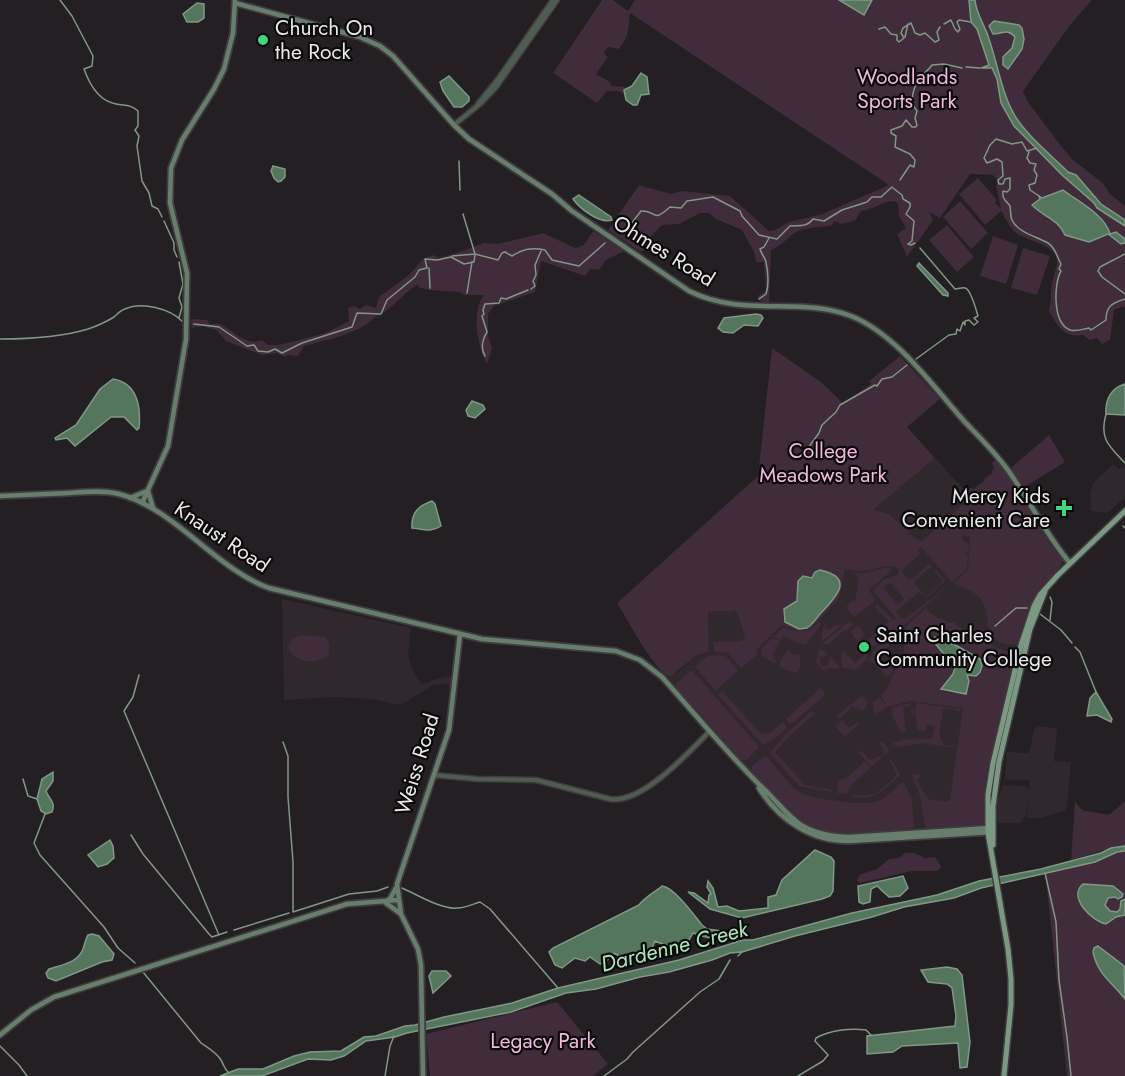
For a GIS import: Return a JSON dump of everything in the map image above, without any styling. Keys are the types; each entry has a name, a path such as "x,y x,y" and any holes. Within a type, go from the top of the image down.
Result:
{"main road":[{"name":"Ohmes Road","path":"235,2 360,37 380,46 393,56 453,125 490,155 552,194 572,211 673,282 699,296 729,305 830,311 860,320 881,333 912,363 1007,469 1055,545 1070,563"},
{"path":"142,503 169,443 186,339 187,273 170,203 171,168 182,140 224,69 233,33 235,2"},
{"path":"130,498 148,490"},
{"path":"148,490 154,511"},
{"name":"Knaust Road","path":"0,496 99,491 119,494 142,503 199,542 238,573 258,584 460,634 492,640 606,650 630,656 657,672 756,783 795,821 812,830 831,836 850,837 991,830"},
{"path":"1004,1076 1011,986 1009,956 992,848 988,795 991,774 1029,616 1040,596 1070,563 1125,511"},
{"name":"Weiss Road","path":"401,914 396,888 398,875 449,730 460,634"},
{"path":"385,902 390,899 396,888"},
{"path":"0,1035 36,1006 54,997 347,904 398,900"},
{"path":"385,902 401,914 418,949 421,965 423,1076"}],"street":[{"path":"453,125 489,95 503,78 555,0"},
{"path":"433,774 489,780 536,780 610,799 626,799 651,785 710,731"}],"shaded area":[{"path":"839,0 872,0 864,15"},
{"path":"969,0 975,0 1006,97 1019,121 1068,172 1076,175 1101,204 1125,220 1125,226 1097,208 1014,126 1001,103 997,79 992,68 981,68 989,65 977,29 971,22"},
{"path":"197,3 204,4 204,18 198,22 187,22 183,14"},
{"path":"994,21 1019,25 1022,28 1024,39 1022,49 1008,69 1003,65 1003,57 1012,48 1015,37 1007,32 993,34 989,26"},
{"path":"641,73 647,77 649,94 641,95 637,105 633,105 626,100 624,90 632,86"},
{"path":"449,76 469,97 469,101 462,107 454,107 443,91 440,82"},
{"path":"273,166 285,169 285,177 281,181 278,182 274,178 271,171"},
{"path":"1063,190 1097,215 1110,234 1116,232 1125,239 1125,243 1121,244 1108,234 1089,242 1065,235 1054,221 1032,205 1040,199 1039,196 1042,198"},
{"path":"579,195 612,220 596,218 585,211 573,199"},
{"path":"919,263 948,293 948,296 943,295 917,266"},
{"path":"756,314 763,318 758,326 744,325 733,333 723,332 718,328 724,318"},
{"path":"113,379 121,381 133,391 138,405 139,428 137,430 124,417 111,417 75,446 67,438 56,440 55,438 76,425 100,389"},
{"path":"1125,384 1125,415 1106,414 1110,395 1116,388"},
{"path":"472,401 483,405 485,409 475,418 468,416 466,410"},
{"name":"Saint Charles Community College","path":"935,458 972,498 1003,470 1012,479 1051,545 1064,561 1037,595 1025,621 988,771 984,824 982,826 848,835 782,807 668,677 697,655 708,652 707,585 867,515"},
{"path":"1113,464 1119,469 1125,466 1125,497 1107,513 1091,511 1090,495 1093,483"},
{"path":"432,501 435,504 441,526 430,530 412,528 416,511"},
{"path":"820,570 838,578 840,583 836,596 807,628 799,629 785,622 784,609 797,601 798,581 803,576 812,578 815,572"},
{"path":"282,599 411,628 408,656 422,685 452,676 451,687 444,684 433,685 401,705 371,699 333,697 284,700"},
{"path":"935,637 980,659 982,666 980,672 976,676 967,675 969,681 966,694 941,689 955,668 934,642"},
{"path":"1096,692 1112,719 1111,722 1097,715 1087,716 1090,698"},
{"path":"1038,726 1057,730 1054,761 1071,762 1067,807 1065,811 1041,818 1027,818 1028,797 1026,815 1021,823 997,823 997,801 1003,785 1026,786 1030,790 1029,780 1005,780 1007,752 1029,753 1034,730"},
{"path":"53,772 53,781 46,791 53,803 53,808 52,812 46,814 41,811 37,799 42,779"},
{"path":"110,840 114,858 98,867 88,855"},
{"path":"1125,846 1125,851 1117,852 1095,862 981,888 954,898 904,907 742,952 730,953 669,972 596,989 566,993 511,1012 366,1041 344,1056 331,1060 308,1059 262,1076 220,1076 238,1069 263,1069 310,1052 341,1051 364,1037 376,1036 405,1026 512,1003 558,988 679,960 743,940 753,940 852,913 937,895 979,881 1041,869"},
{"path":"815,850 831,857 834,861 833,891 830,896 822,899 742,918 710,909 688,892 694,893 708,903 711,894 707,887 708,881 713,888 718,907 727,906 739,911 768,908 768,897 776,895 782,880"},
{"path":"903,876 908,888 900,896 889,897 877,886 871,889 870,902 863,904 859,902 858,886"},
{"path":"1083,884 1113,886 1123,894 1122,897 1108,898 1105,905 1110,911 1117,912 1121,901 1125,899 1125,915 1116,917 1106,924 1094,918 1080,902 1079,889"},
{"path":"662,886 678,896 707,929 723,931 713,938 693,933 689,940 676,945 655,941 651,951 622,958 614,953 600,964 590,957 585,961 575,958 562,968 555,965 549,952 553,948 639,905"},
{"path":"88,935 99,936 114,954 112,960 56,981 48,978 46,973 49,969 69,963 81,954"},
{"path":"1098,946 1124,966 1125,999 1098,967 1093,952"},
{"path":"947,967 957,969 962,975 970,1042 967,1067 960,1068 958,1043 902,1046 893,1052 867,1054 867,1036 955,1026 952,988 947,984 928,982 921,970"},
{"path":"432,971 446,971 451,976 433,993 429,976"}],"green space":[{"name":"Woodlands Sports Park","path":"602,0 613,0 628,11 635,0 969,0 1007,112 1032,146 1039,150 1062,175 1097,208 1125,226 1125,239 1117,232 1110,234 1106,224 1073,195 1067,193 1051,194 1032,205 1058,225 1065,235 1087,240 1108,234 1125,243 1125,306 1114,310 1110,340 1102,344 1097,338 1090,340 1083,335 1070,334 1062,329 1049,311 1057,263 1053,252 1044,245 1016,233 1009,226 1001,211 985,225 959,194 978,178 997,200 995,203 1001,209 996,186 997,179 993,175 970,174 940,218 929,212 933,220 907,257 897,234 906,228 899,216 898,204 895,201 861,211 855,221 842,224 835,221 831,226 807,229 793,234 771,250 769,303 758,300 758,296 766,291 764,262 756,262 754,252 742,230 716,219 709,213 700,213 679,224 662,225 650,237 649,246 641,252 608,230 639,185 671,194 682,191 730,196 769,231 789,222 822,214 889,185 630,13 625,40 619,49 608,47 604,53 608,57 596,74 610,82 611,86 625,87 625,95 618,91 607,91 597,103 553,73"},
{"path":"972,0 1092,0 1070,25 1023,91 1028,102 1073,160 1103,183 1110,194 1125,206 1125,220 1101,204 1077,175 1068,172 1022,126 1011,109 1009,111"},
{"path":"960,201 988,233 971,249 943,217"},
{"path":"947,225 974,257 957,272 929,240"},
{"path":"593,231 624,251 606,260 599,270 590,269 585,276 541,261 535,292 494,306 488,314 488,335 492,349 487,364 480,348 477,329 478,310 484,295 429,290 418,287 419,284 359,329 304,346 298,356 287,355 285,357 277,353 262,355 226,341 216,330 202,326 192,328 191,319 207,320 210,324 220,324 245,340 256,342 262,340 268,345 279,345 326,333 349,321 348,308 354,306 360,309 366,305 376,308 379,297 409,275 423,259 433,255 439,258 484,243 498,244 543,233 575,248 584,245"},
{"path":"993,236 1018,245 1006,284 980,276"},
{"path":"1023,248 1050,256 1037,295 1011,288"},
{"name":"College Meadows Park","path":"772,348 821,382 843,403 871,384 869,381 900,356 940,399 907,427 935,458 873,510 889,514 916,539 922,541 968,500 963,494 970,488 974,489 985,480 984,478 988,477 988,474 990,476 994,469 991,463 996,460 1004,469 1051,545 1064,561 1033,603 1017,645 996,641 989,630 982,601 973,592 954,583 968,570 970,536 962,535 965,543 969,543 968,552 964,553 968,554 967,569 952,582 921,547 918,550 920,554 903,569 902,572 908,579 912,579 929,562 932,568 915,581 926,597 943,581 935,572 932,573 934,571 936,570 945,581 926,598 919,592 896,611 902,619 949,585 902,627 901,631 891,632 876,645 863,647 853,633 850,633 856,627 860,627 864,635 860,640 863,644 889,621 875,608 877,604 893,620 896,618 873,591 883,580 898,575 899,568 889,566 865,571 845,569 839,598 812,627 800,631 782,625 757,649 757,655 742,669 728,654 731,652 714,652 713,640 714,642 742,641 745,636 737,612 734,610 730,613 729,611 713,611 712,614 708,612 709,652 697,655 670,677 649,656 617,603 758,476","holes":["820,570 832,574 839,581 837,596 807,628 803,629 784,621 786,607 797,601 797,585 802,576 812,578 815,572","888,583 892,584 904,599 898,605 885,590 884,587"]},
{"path":"1049,435 1065,462 1023,488 1012,471 1012,467"},
{"path":"893,569 869,590 874,602 854,617 846,608 851,601 855,602 859,576 854,573"},
{"path":"950,587 926,609 941,619 951,623 956,622 956,625 972,635 978,628 981,628 993,645 1014,653 1015,660 986,781 984,824 982,826 929,830 925,827 920,796 912,775 919,773 920,777 917,780 928,799 947,802 950,800 963,708 910,701 887,707 876,714 873,710 873,702 879,697 886,705 881,695 890,685 903,655 907,625","holes":["936,636 980,659 982,666 976,676 967,675 969,681 967,692 963,694 944,691 941,687 953,674 955,668 933,639"]},
{"path":"820,621 820,626 806,645 783,635 781,640 773,637 783,628 806,631"},
{"path":"852,622 853,624 845,632 844,630 828,645 822,644 847,623"},
{"path":"824,624 825,629 829,630 836,624 837,626 844,624 821,642"},
{"path":"895,632 902,633 902,641 899,644 896,640 875,659 879,664 877,666 869,660 874,649"},
{"path":"300,635 325,637 329,643 329,654 312,661 296,657 289,646 292,640"},
{"path":"772,638 781,641 773,654 775,656 773,659 777,659 774,664 761,655 761,649"},
{"path":"858,644 867,654 867,659 855,670 842,667 841,654 844,651 855,663 865,654"},
{"path":"820,648 829,655 820,657 820,665 824,667 828,665 830,657 839,666 838,669 828,668 824,671 816,662"},
{"path":"788,650 793,655 800,654 800,668 796,673 780,668 780,661"},
{"path":"893,653 896,656 891,675 887,676 877,666 883,668 890,661 892,663"},
{"path":"708,656 727,657 739,672 737,671 716,691 695,667"},
{"path":"690,671 693,671 759,747 747,760 740,760 676,687 676,684"},
{"path":"819,687 824,692 824,696 793,723 789,723 785,717 787,718 802,705 801,703 803,704 819,690"},
{"path":"724,690 723,692 760,733 769,734 783,722 782,720 787,728 763,745 719,696 719,693"},
{"path":"862,696 867,701 867,706 862,711 856,705 860,713 853,706 832,726 839,718 837,716"},
{"path":"911,703 912,705 903,707 906,732 901,733 893,717 892,708"},
{"path":"916,703 961,709 958,712 946,708 943,710 939,735 944,745 952,744 954,748 922,743 899,747 892,744 906,739 932,739 935,726 927,725 926,731 918,730"},
{"path":"811,711 816,715 814,714 775,752 805,785 832,790 831,792 799,786 770,753 785,735"},
{"path":"842,720 849,728 858,722 859,724 845,737 835,726"},
{"path":"882,741 888,748 888,752 871,767 859,753 861,750 870,760 881,757 885,753 879,743"},
{"path":"766,755 797,790 816,798 875,802 904,783 912,799 914,827 911,831 862,835 830,833 800,821 782,807 752,773 752,766"},
{"path":"891,759 899,776 884,790 873,796 860,797 853,796 854,791 854,794 866,796 872,794 891,781 897,774 888,761"},
{"path":"863,760 870,768 849,787 847,794 837,793 838,782 844,780 863,763"},
{"path":"1125,801 1125,846 1071,860 1075,802 1082,810 1109,815"},
{"path":"1125,848 1125,1076 1067,1076 1045,870"},
{"path":"905,853 914,853 925,858 935,857 941,866 940,869 912,871 860,883 857,881 859,875 877,869 889,859 899,858"},
{"name":"Legacy Park","path":"557,1002 608,1064 593,1076 430,1076 426,1034"}],"waterway":[{"path":"60,0 72,16 93,56 92,66 84,69 92,85 110,102 130,106 138,111 138,126 135,130 139,136 137,146 142,181 149,193 152,206 158,209 162,217"},
{"path":"944,24 951,20 958,32 960,29 957,22 959,20 971,22"},
{"path":"879,29 885,27 891,34 897,35 899,42 904,38 901,33 903,28 911,23 915,33 920,35 925,33 935,42 939,40 937,32 940,27"},
{"path":"905,37 908,24"},
{"path":"900,180 910,165 914,167 915,160 910,154 895,147 896,136 891,133 891,130 902,126 906,120 912,127 916,127 917,111 913,103 913,93 917,83 932,65 944,64 962,68"},
{"path":"966,67 980,68"},
{"path":"1037,148 1027,151 1022,142 1012,144 996,139 990,145 984,158 987,163 997,159 1002,162 1003,176 998,180 999,184 1003,184 1005,179 1010,178 1010,189 1007,192 1003,191 1003,194 1010,206 1011,218 1015,224 1023,231 1048,243 1056,253 1061,264 1056,293 1060,320 1070,330 1078,331 1089,328 1091,330 1106,320 1107,311 1111,306 1125,299"},
{"path":"1029,152 1027,158 1030,163 1036,164 1034,170 1037,175 1035,183 1029,185 1030,190 1039,196"},
{"path":"459,161 460,190"},
{"path":"618,232 628,228 641,211 660,215 670,207 681,208 687,201 713,197 740,211 759,235 777,239 790,226 805,225 813,219 824,221 842,210 867,202 872,197 881,197 892,187"},
{"path":"893,188 910,203 906,214 914,221 912,241 908,244 915,243"},
{"path":"452,256 475,254 463,214"},
{"path":"164,221 174,243 177,257"},
{"path":"759,299 766,294 768,283 766,262 760,249 764,247 769,238"},
{"path":"194,324 219,327 247,346 254,345 258,351 268,352 275,349 282,353 302,343 352,327 357,313 381,314 387,300 415,277 419,270 427,268 425,259 437,260 451,257 464,264 474,262 475,254 498,260 505,252 512,256 524,250 536,249 545,250 552,260 579,266 605,243"},
{"path":"916,359 949,335 956,334 957,329 960,331 963,322 965,325 965,321 969,320 974,325 978,322 974,318 978,316 967,289 955,289 920,248"},
{"path":"531,289 535,286 533,281 536,275 535,265 541,251"},
{"path":"1125,254 1100,267 1098,271 1102,277 1125,294"},
{"path":"179,262 183,284 179,298 182,307 179,318"},
{"path":"467,293 472,262"},
{"path":"429,268 430,288"},
{"path":"485,356 483,343 487,332 482,316 485,304 499,303 501,298 506,299 528,290"},
{"path":"0,339 45,337 78,332 105,322 119,312 139,306 163,310 182,321"},
{"path":"808,448 822,425 840,405 875,385 877,386 882,379 892,377 907,365"},
{"path":"1106,414 1104,430 1107,442 1125,463"},
{"path":"1050,597 1052,602 1050,620"},
{"path":"995,626 1016,608 1027,608"},
{"path":"1040,614 1061,630 1072,643"},
{"path":"1075,647 1080,652 1096,692"},
{"path":"139,675 133,697 124,711 219,935"},
{"path":"283,742 288,756 293,912 349,894 377,891 388,887"},
{"path":"23,779 28,796 37,799"},
{"path":"45,814 34,843 40,855 104,927 118,948 135,963"},
{"path":"131,835 143,854 209,934 212,937 227,932"},
{"path":"1045,873 1056,922 1059,980 1071,1076"},
{"path":"402,888 451,908 480,902 490,909 558,988"},
{"path":"234,930 289,913"},
{"name":"Dardenne Creek","path":"738,956 742,952"},
{"path":"604,1076 627,1059 700,992 719,979 730,960"},
{"path":"143,972 201,1043 219,1057 229,1073"},
{"path":"798,1076 823,1061 828,1055 815,1041 816,1038 834,1031 847,1030 866,1030 871,1035"},
{"path":"385,1076 394,1036"},
{"path":"0,1046 27,1076"}],"place":[{"name":"Church On the Rock","path":"263,40"},
{"name":"Mercy Kids Convenient Care","path":"1064,508"},
{"name":"Saint Charles Community College","path":"864,647"}]}
